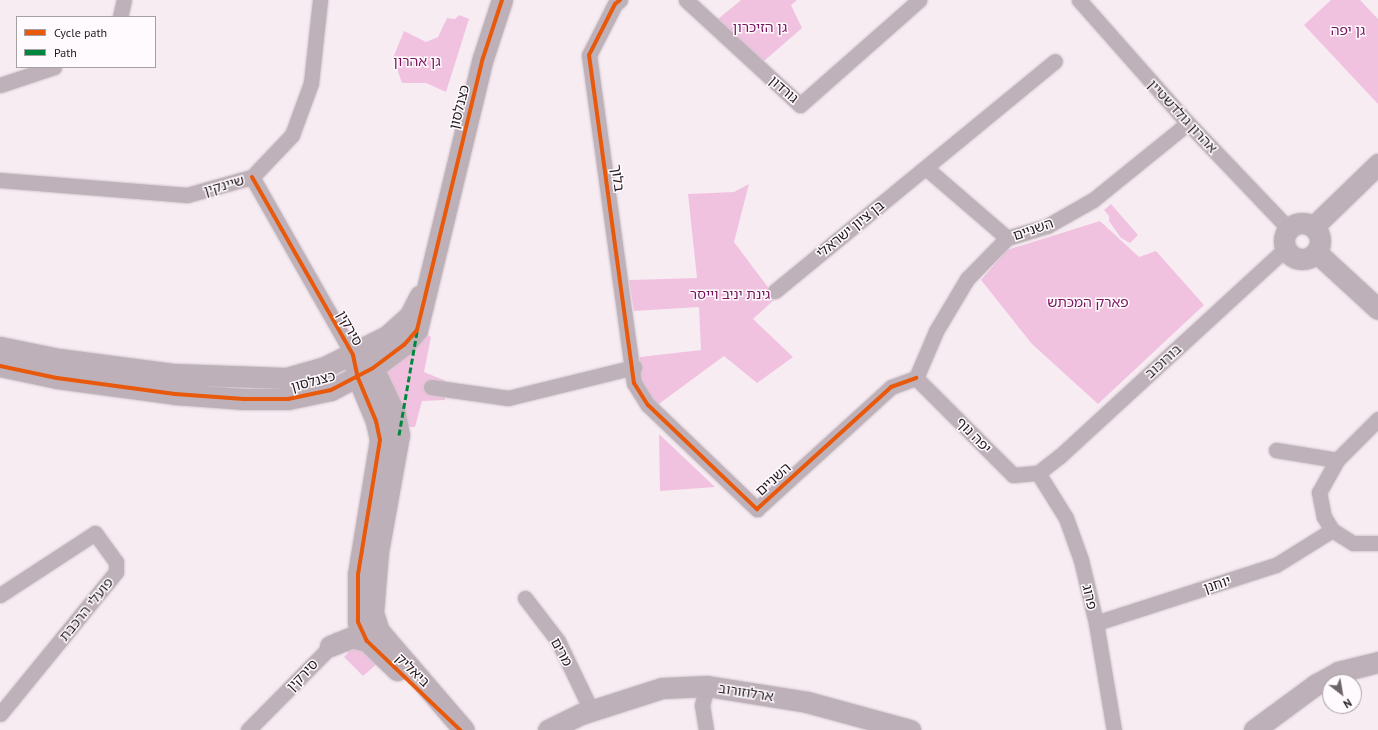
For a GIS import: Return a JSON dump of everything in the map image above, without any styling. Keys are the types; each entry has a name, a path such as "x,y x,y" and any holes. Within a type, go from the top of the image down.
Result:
{"street":[{"path":"120,16 124,0"},
{"name":"שיינקין","path":"0,180 187,195 252,177 292,135 310,83 320,0"},
{"name":"כצנלסון","path":"0,366 57,378 175,394 244,399 288,399 331,390 365,373 404,345 417,330 483,58 502,0"},
{"name":"בלוך","path":"620,0 615,4 589,55 634,367"},
{"name":"גורדון","path":"686,0 800,105 919,0"},
{"name":"אהרון גולדשטיין","path":"1079,0 1287,238"},
{"name":"בן ציון ישראלי","path":"775,291 1055,61"},
{"path":"0,85 51,68"},
{"name":"השניים","path":"634,367 634,383 648,405 758,509 891,387 916,378 936,330 967,278 1007,238 1047,226 1093,200 1188,123"},
{"path":"1313,227 1378,164"},
{"path":"926,168 1007,238"},
{"name":"סירקין","path":"248,730 330,646 366,618 399,434 395,414 353,355 252,177"},
{"path":"1298,224 1313,227 1320,239 1316,252 1311,256 1300,258 1294,257 1287,238 1298,224"},
{"name":"בורוכוב","path":"1038,474 1060,456 1287,238"},
{"path":"1316,252 1378,309"},
{"name":"כצנלסון","path":"0,347 59,359 175,374 286,378 325,367 353,355 387,336 410,315 428,280"},
{"path":"431,387 508,398 634,367"},
{"name":"יפה נוף","path":"916,378 1013,475 1038,474"},
{"path":"1378,419 1337,460 1319,492 1324,517 1332,530 1353,543 1378,543"},
{"path":"1276,450 1337,460"},
{"name":"פרוג","path":"1038,474 1066,518 1081,560 1096,623 1114,730"},
{"name":"יוחנן","path":"1096,623 1276,565 1332,530"},
{"name":"פועלי הרכבת","path":"0,595 95,533 116,562 116,572 0,714"},
{"name":"מרים","path":"525,598 558,641 586,712"},
{"name":"ביאליק","path":"366,618 367,641 460,730"},
{"name":"ביאליק","path":"366,618 379,631 464,730"},
{"path":"330,646 352,636 367,641"},
{"path":"1254,730 1315,685 1338,672 1378,662"},
{"path":"706,730 702,705 707,686"},
{"name":"ארלוזורוב","path":"534,730 559,717 586,712 662,688 707,686 808,702 910,730"},
{"name":"ארלוזורוב","path":"548,730 586,712"}],"green space":[{"name":"גן הזיכרון","path":"741,0 797,0 791,5 802,28 764,61 749,58 718,19"},
{"name":"גן יפה","path":"1331,0 1360,0 1378,19 1378,104 1304,25"},
{"name":"גן אהרון","path":"459,15 469,19 446,92 426,83 402,83 393,58 404,31 426,42 438,37 447,18 455,19"},
{"name":"גינת יניב וייסר","path":"749,184 734,242 776,298 753,319 793,357 757,383 724,356 656,406 639,382 640,357 701,350 699,307 634,311 629,280 697,278 688,194 734,192"},
{"path":"1111,204 1138,235 1130,243 1121,238 1109,221 1109,216 1104,210"},
{"name":"פארק המכתש","path":"1100,221 1139,257 1156,251 1204,305 1098,404 1032,344 981,280 1007,250"},
{"path":"417,330 431,337 424,372 446,381 445,400 422,401 415,427 401,427 373,368"},
{"path":"659,434 715,487 660,491"},
{"path":"341,644 359,645 377,664 363,676 344,657 348,653"}],"marked path":[{"path":"399,435 417,332"}],"cycle path":[{"path":"0,366 57,378 175,394 244,399 288,399 331,390 373,368 404,345 417,330 483,58 502,0"},
{"path":"620,0 615,4 589,55 634,383 648,405 757,509 891,387 916,378"},
{"path":"252,177 353,355 358,378 376,421 380,440 358,574 358,622 367,641 460,730"}]}
